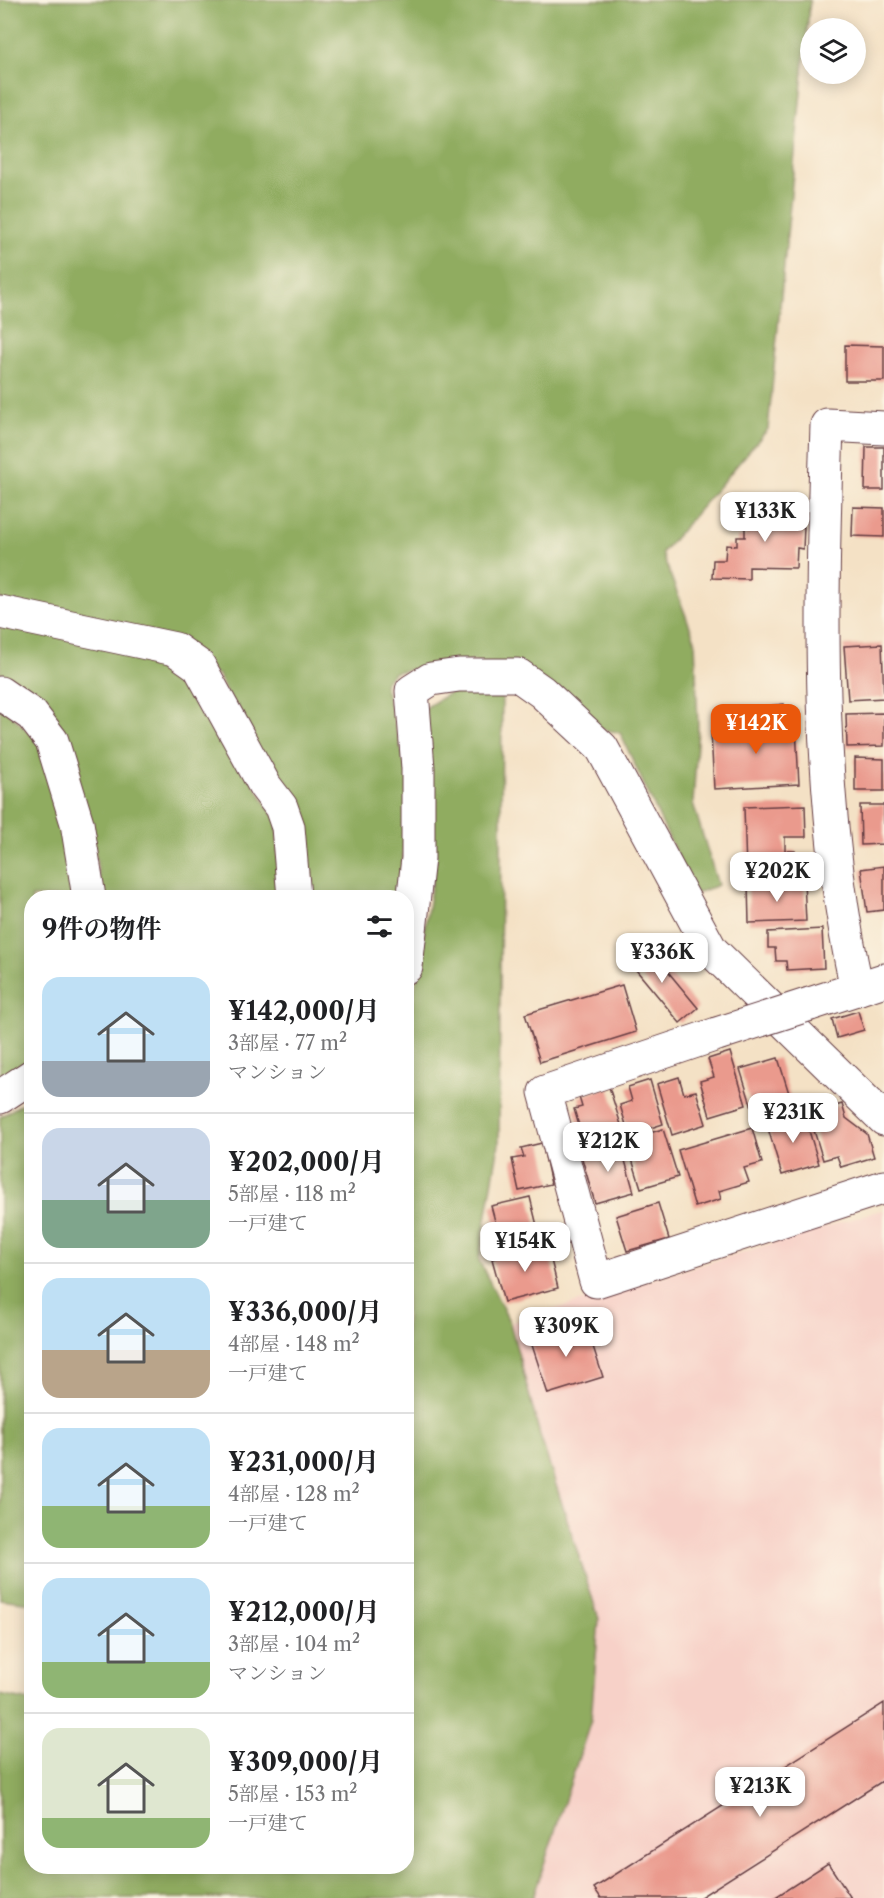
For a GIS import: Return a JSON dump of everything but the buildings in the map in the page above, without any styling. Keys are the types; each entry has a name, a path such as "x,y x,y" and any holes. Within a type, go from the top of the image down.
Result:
{"street":[{"path":"884,428 827,426 821,666 827,778 837,873 870,985 545,1092 596,1281 884,1187"},
{"path":"0,612 175,650 199,666 265,786 281,807 288,827 293,890"},
{"path":"414,895 418,858 418,768 412,691 431,679 459,675 518,675 542,692 602,748 711,950 884,1119"},
{"path":"0,693 32,716 52,741 77,823 88,890"},
{"path":"0,1097 24,1081"}],"shaded area":[{"path":"881,1210 884,1211 884,1898 533,1898 591,1720 540,1435 510,1323"}],"green space":[{"path":"0,0 810,0 808,18 800,18 802,84 768,429 662,553 695,640 698,728 693,803 718,885 695,894 620,733 589,726 474,661 395,672 384,683 409,778 401,890 302,890 219,675 0,599"},
{"path":"0,624 181,664 277,822 280,890 101,890 90,820 0,680"},
{"path":"451,692 502,692 499,1144 479,1260 510,1323 540,1435 599,1619 591,1720 533,1898 0,1898 0,1695 24,1700 24,1874 414,1874 414,994 434,870 425,708"},
{"path":"0,704 44,747 67,826 75,890 24,890 24,1064 0,1083"},
{"path":"24,1102 24,1602 0,1599 0,1117"}]}
